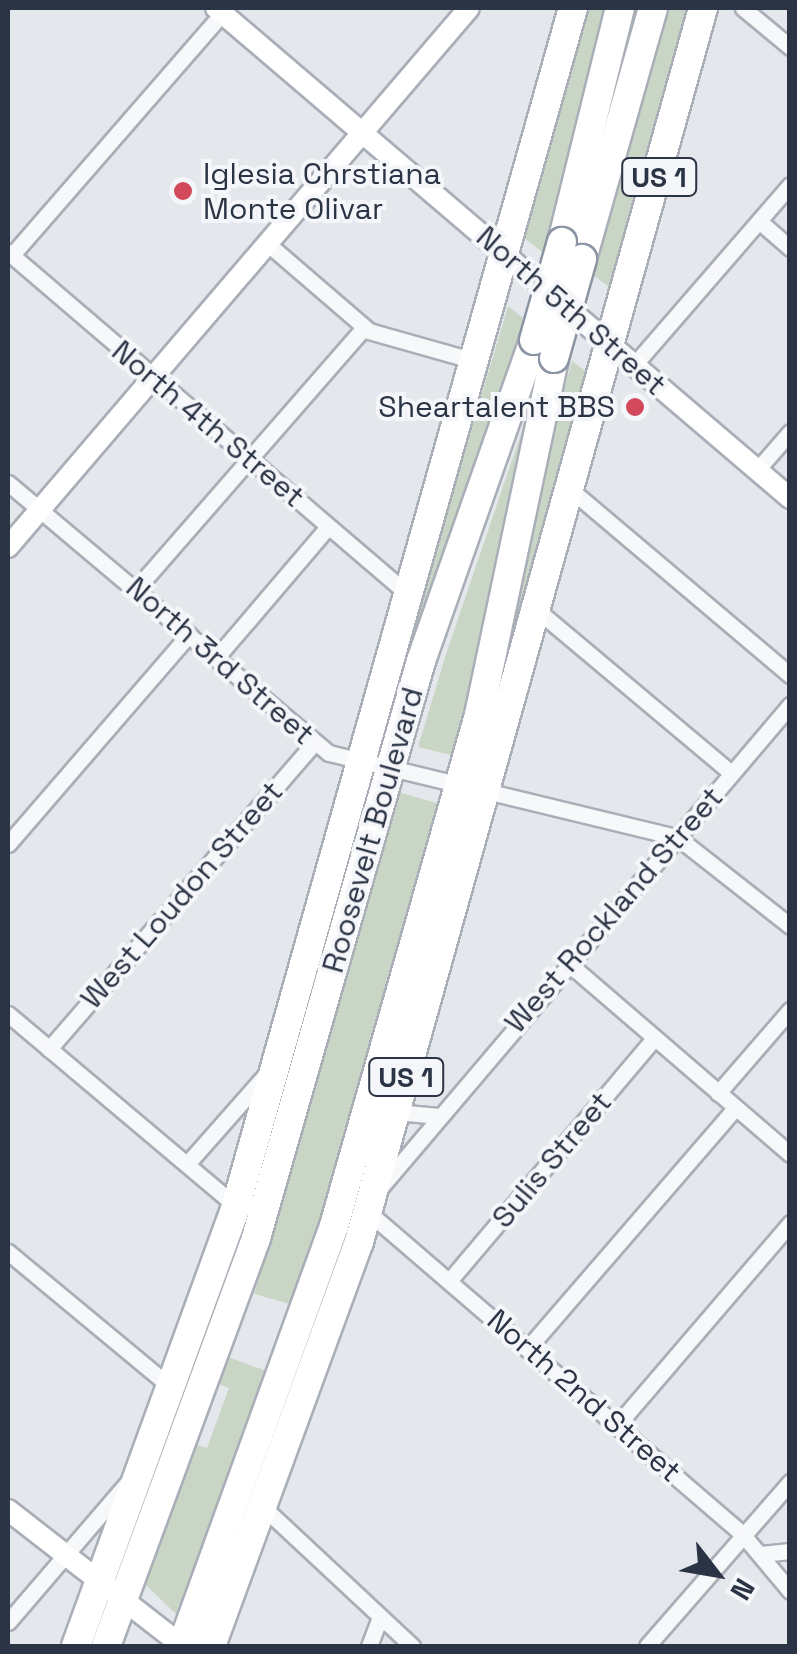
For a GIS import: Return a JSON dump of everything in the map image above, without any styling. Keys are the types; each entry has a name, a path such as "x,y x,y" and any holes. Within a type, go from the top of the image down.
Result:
{"highway":[{"name":"Roosevelt Boulevard","path":"106,1646 238,1290 282,1150 377,763 409,595 573,8"},
{"name":"Roosevelt Boulevard","path":"572,251 620,8"},
{"name":"Roosevelt Boulevard","path":"76,1646 215,1269 278,1061 377,763 544,349 572,251 654,8"},
{"name":"Roosevelt Boulevard","path":"212,1646 316,1363 369,1205 383,1106 473,785 537,610 703,8"},
{"name":"Roosevelt Boulevard","path":"182,1646 383,1106 427,1002 473,785 544,349"},
{"path":"278,1061 282,1150"}],"street":[{"path":"8,547 469,8"},
{"path":"744,8 790,47"},
{"path":"10,254 222,9"},
{"name":"North 5th Street","path":"222,9 790,498"},
{"path":"634,365 790,185"},
{"path":"759,221 790,248"},
{"path":"268,244 364,328 475,361"},
{"name":"North 4th Street","path":"10,254 409,595"},
{"path":"136,589 364,328"},
{"path":"757,470 790,432"},
{"name":"North 3rd Street","path":"8,483 315,742 377,763 473,785"},
{"path":"571,490 790,676"},
{"path":"216,658 328,526"},
{"path":"537,610 731,773"},
{"path":"8,844 189,634"},
{"name":"West Rockland Street","path":"369,1205 439,1116 788,710"},
{"name":"West Loudon Street","path":"49,1049 315,742"},
{"path":"473,785 676,837 790,926"},
{"path":"568,964 790,1154"},
{"path":"718,1093 790,1010"},
{"path":"8,1014 236,1206"},
{"name":"Sulis Street","path":"449,1281 654,1038"},
{"path":"187,1164 278,1061"},
{"path":"383,1106 439,1116"},
{"path":"528,1348 736,1108"},
{"name":"North 2nd Street","path":"369,1205 449,1281 744,1535 790,1591"},
{"path":"618,1424 790,1223"},
{"path":"8,1252 172,1388"},
{"path":"8,1622 144,1464"},
{"path":"647,1646 790,1482"},
{"path":"263,1507 412,1646"},
{"path":"8,1510 182,1646"},
{"path":"761,1554 790,1551"},
{"path":"369,1646 380,1617"}],"green space":[{"path":"584,8 609,8 546,255 522,236"},
{"path":"667,8 692,8 617,293 593,275"},
{"path":"508,306 523,318 495,434 390,737 381,735"},
{"path":"572,361 589,374 495,704 549,441"},
{"path":"534,396 455,756 418,747 446,654"},
{"path":"398,792 443,805 299,1307 254,1294"},
{"path":"228,1357 269,1372 179,1617 146,1585 194,1444 207,1448 229,1388 216,1383"}],"place":[{"name":"Iglesia Chrstiana Monte Olivar","path":"183,191"},
{"name":"Sheartalent BBS","path":"635,407"}]}
